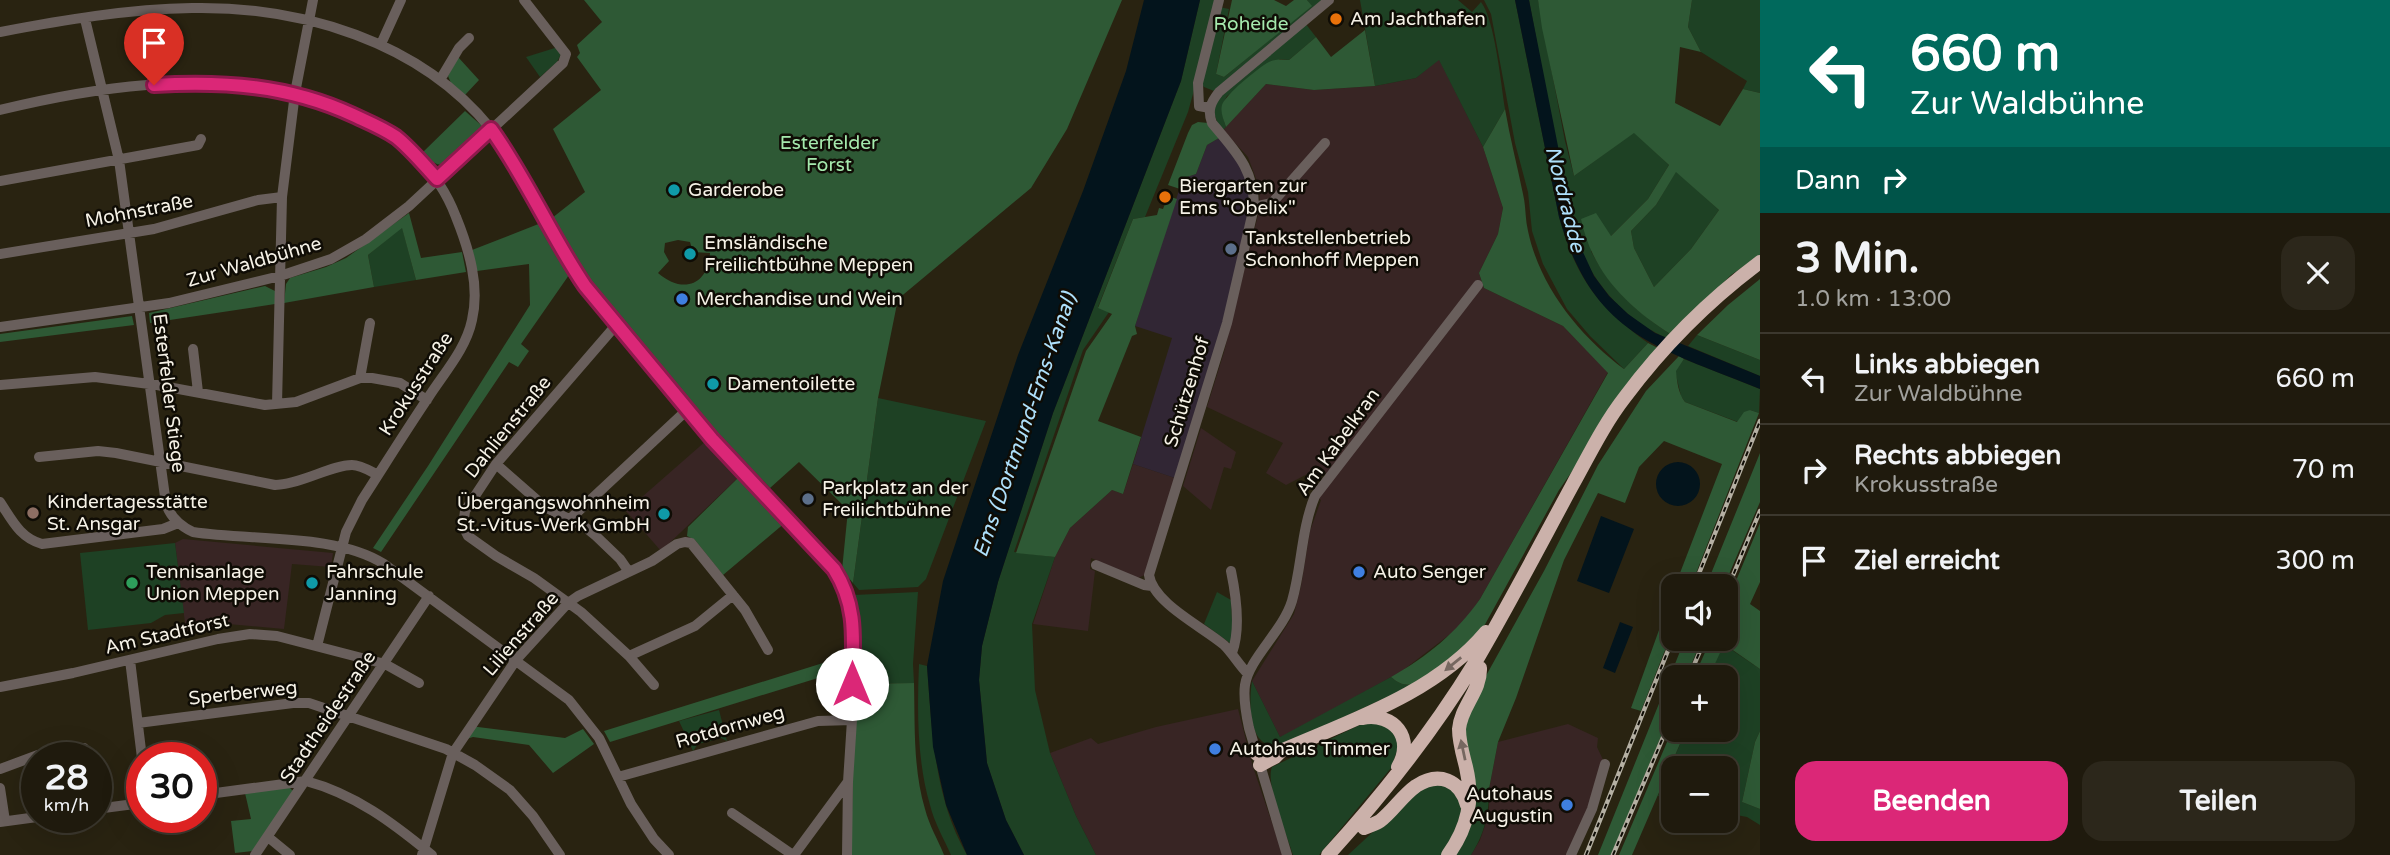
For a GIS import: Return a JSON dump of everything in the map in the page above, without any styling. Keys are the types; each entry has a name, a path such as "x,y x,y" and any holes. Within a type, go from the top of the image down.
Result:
{"highway":[{"path":"1328,855 1392,781 1453,696 1624,398 1663,359 1713,300 1760,262"},
{"path":"1688,331 1760,274"},
{"path":"1340,855 1433,740 1480,668 1611,432 1663,359"},
{"path":"1259,759 1354,720 1441,674 1458,661 1501,616"},
{"path":"1448,855 1468,817 1471,801 1459,731 1462,714 1480,681 1480,668"},
{"path":"1354,720 1379,717 1391,722 1401,733 1403,751 1392,781"},
{"path":"1364,828 1378,822 1416,787 1429,780 1441,778 1451,780 1459,786 1467,805 1468,817"}],"street":[{"path":"277,404 282,197 295,93 313,0"},
{"path":"381,44 401,0"},
{"name":"Zur Waldbühne","path":"0,327 169,303 280,276 331,259 346,251 392,219 563,63 566,54 524,0"},
{"path":"1219,0 1198,83 1199,106 1210,108 1219,92 1329,0"},
{"path":"0,32 85,19 195,8 253,12 309,21 381,44 418,65 440,80 491,129 518,169 569,264 585,286 687,410 822,555 842,581 852,610 852,720 847,855"},
{"name":"Esterfelder Stiege","path":"85,19 119,160 166,504 178,523"},
{"path":"440,80 459,48 469,38"},
{"name":"Krokusstraße","path":"0,110 66,95 170,84 244,86 295,93 327,103 380,127 412,151 437,179 451,202 473,272 475,299 468,335 349,523 317,646"},
{"name":"Schützenhof","path":"1152,586 1151,568 1227,323 1254,206 1253,188 1243,160 1212,123 1210,108"},
{"path":"0,181 198,145 201,139"},
{"path":"1254,206 1272,203 1325,143"},
{"name":"Mohnstraße","path":"0,254 167,226 258,200 282,197"},
{"name":"Am Kabelkran","path":"1248,674 1280,628 1292,604 1308,513 1315,496 1478,285"},
{"path":"360,378 370,323"},
{"name":"Dahlienstraße","path":"617,324 496,464 463,516 465,531 581,612 629,656 654,685"},
{"path":"192,349 198,392"},
{"path":"0,385 95,377 198,392 250,404 277,404 303,400 360,378 400,383 427,400"},
{"path":"570,520 687,410"},
{"path":"39,457 98,451 275,485 302,481 343,466 362,467 378,475"},
{"path":"496,464 545,508 596,536 620,559 629,572"},
{"path":"0,502 20,533 41,544 163,529 178,523 193,532 342,547 374,557 569,700 599,738 631,804 654,839 669,855"},
{"name":"Lilienstraße","path":"426,853 453,752 516,660 568,603 578,596 685,542 691,543 733,595 768,650"},
{"path":"1096,565 1152,586 1163,599 1232,653 1248,674 1245,707 1287,855"},
{"path":"1231,571 1236,637 1232,653"},
{"path":"629,656 695,626 733,595"},
{"name":"Stadtheidestraße","path":"255,855 429,596"},
{"name":"Am Stadtforst","path":"0,687 250,634 277,636 385,664 419,682"},
{"path":"130,660 140,742"},
{"name":"Sperberweg","path":"138,723 301,703 349,716 453,752 475,765 510,790 533,816 560,855"},
{"name":"Rotdornweg","path":"618,777 818,721 852,720"},
{"path":"0,769 21,761"},
{"path":"1571,855 1592,809 1605,764"},
{"path":"217,793 306,781 348,796 366,806 426,853"},
{"path":"732,813 794,855 848,782"},
{"path":"0,789 2,822 21,819"},
{"path":"268,838 290,855"}],"shaded area":[{"path":"1439,59 1483,147 1503,208 1498,234 1479,273 1484,288 1563,326 1608,372 1480,599 1462,625 1402,671 1280,737 1252,681 1294,614 1310,531 1321,500 1315,496 1327,475 1321,467 1286,485 1266,473 1283,443 1207,407 1224,352 1260,207 1259,187 1248,157 1223,130 1266,84 1314,90 1375,86 1416,78"},
{"path":"1219,138 1230,149 1248,180 1250,206 1223,322 1175,478 1133,464 1172,338 1135,326 1183,178 1196,174 1207,145"},
{"path":"1201,428 1236,452 1231,469 1224,467 1211,510 1183,486"},
{"path":"707,440 740,476 661,551 626,511"},
{"path":"1133,464 1175,478 1147,574 1138,578 1091,558 1090,569 1095,571 1088,631 1033,624 1055,557 1070,528 1112,490 1123,494"},
{"path":"183,539 333,553 331,567 292,564 284,629 228,624 186,631 175,543"},
{"path":"1238,709 1253,767 1283,855 1096,855 1076,816 1050,753 1091,738 1098,744 1156,727"},
{"path":"1568,724 1598,738 1597,747 1605,764 1571,855 1471,855 1480,840 1489,814 1489,789 1498,742"}],"green space":[{"name":"Esterfelder Forst","path":"584,0 1122,0 1067,129 1031,188 898,299 878,398 853,583 842,570 848,510 799,462 770,488 652,360 599,291 552,218 585,192 553,129 601,90 577,57 580,53 577,45 602,22","holes":["678,240 690,242 693,252 710,253 708,264 699,279 684,285 667,280 658,273 669,261 664,252 665,243"]},
{"path":"1200,0 1219,0 1188,112 1145,217 1133,219 1098,307 1109,312 1083,350 1014,552 1055,557 1032,624 1035,690 1050,753 1076,816 1096,855 1024,855 1006,820 987,763 979,680 982,646 998,582 1053,413 1181,81"},
{"name":"Roheide","path":"1232,0 1274,0 1286,6 1294,0 1307,0 1312,6 1224,77 1216,74"},
{"path":"1307,0 1322,0 1214,91 1204,87 1202,84 1219,7 1229,9 1216,74 1224,77 1311,6"},
{"path":"1360,0 1458,0 1472,12 1481,2 1494,37 1505,109 1483,147 1439,60 1416,78 1375,86"},
{"path":"1484,0 1515,0 1559,217 1581,274 1602,303 1648,343 1624,369 1567,309 1543,264 1532,231 1528,192 1515,143 1491,14"},
{"path":"1529,0 1538,0 1574,176 1634,132 1669,165 1648,199 1610,237 1591,251 1616,288 1636,309 1672,335 1669,339 1642,325 1618,305 1598,282 1583,255 1568,204"},
{"path":"1538,0 1692,0 1688,27 1701,52 1680,47 1675,103 1720,126 1743,89 1760,93 1760,255 1731,275 1672,335 1640,313 1603,272 1586,238 1581,219 1596,213 1611,236 1648,199 1669,165 1634,133 1574,176","holes":["1676,172 1719,210 1691,249 1654,287 1634,248 1631,231 1656,205"]},
{"path":"1692,0 1760,0 1760,93 1743,89 1747,81 1701,52 1688,27"},
{"path":"1305,23 1316,37 1289,60 1280,59 1227,96 1223,108 1226,127 1223,130 1215,115 1218,99"},
{"path":"1365,30 1375,86 1314,90 1266,84 1226,127 1222,105 1242,82 1262,66 1275,60 1289,60 1316,37 1331,57"},
{"path":"558,47 561,54 557,62 540,77 526,57"},
{"path":"458,57 479,80 465,95 451,83 448,76"},
{"path":"1505,109 1528,231 1542,272 1552,291 1578,326 1624,369 1648,343 1658,348 1559,490 1473,642 1415,684 1405,685 1391,677 1440,643 1480,599 1608,373 1563,326 1484,288 1479,273 1498,234 1503,208 1483,147"},
{"path":"465,111 482,126 480,133 446,165 430,160 422,153"},
{"path":"1198,122 1208,123 1219,138 1207,145 1196,174 1184,178 1180,189 1168,185 1188,133 1192,125"},
{"path":"1676,171 1719,210 1691,249 1654,287 1634,248 1631,231 1656,205"},
{"path":"1168,196 1177,199 1135,326 1137,334 1132,336 1098,421 1141,437 1123,494 1112,490 1070,528 1055,557 1016,553 1086,351 1112,314 1098,308 1133,219 1157,215 1159,208 1163,209"},
{"path":"409,213 421,258 462,252 466,272 416,280 402,228 368,255 374,287 284,303 286,284 290,278 346,258"},
{"path":"541,223 569,275 521,344 529,351 518,367 509,362 381,552 373,548 530,305 529,264 477,271 472,250"},
{"path":"402,227 416,280 374,287 368,255"},
{"path":"1760,279 1760,360 1697,335 1728,305"},
{"path":"265,286 275,291 275,304 150,323 149,313"},
{"path":"132,316 134,325 0,342 0,334"},
{"path":"1697,335 1760,360 1760,376 1688,346"},
{"path":"1679,356 1684,359 1676,371 1677,379 1685,402 1737,422 1744,412 1750,410 1759,413 1696,574 1680,574 1722,464 1664,441 1639,467 1625,503 1598,493 1564,560 1498,742 1489,789 1476,790 1466,749 1465,728 1477,692 1544,571 1598,465 1646,391"},
{"path":"1684,359 1760,389 1759,413 1750,410 1738,422 1685,402 1675,371"},
{"path":"878,398 986,421 926,579 918,587 859,590 853,583"},
{"path":"1760,453 1760,502 1729,574 1711,574"},
{"path":"740,476 786,522 723,575 695,540 687,536 688,527"},
{"path":"1760,523 1760,582 1750,604 1760,611 1760,669 1734,651 1738,651 1738,576"},
{"name":"Tennisanlage Union Meppen","path":"175,543 184,613 165,615 151,623 88,630 80,553"},
{"path":"918,592 914,683 855,684 854,595"},
{"path":"1217,592 1231,600 1233,640 1230,643 1204,624"},
{"path":"1661,624 1661,651 1665,651 1641,711 1631,708"},
{"path":"1680,651 1697,651 1691,665 1675,665"},
{"path":"1706,651 1721,651 1714,665 1699,665"},
{"path":"1720,651 1733,651 1760,669 1760,731 1755,742 1742,802 1760,809 1760,825 1738,815 1738,756 1675,756 1681,742 1738,742 1738,665 1714,665"},
{"path":"823,663 831,674 610,742 604,731"},
{"path":"919,664 927,666 933,739 941,787 956,833 967,855 951,855 934,818 926,788 919,735"},
{"path":"1391,677 1402,684 1415,684 1292,741 1270,745 1257,736 1250,698 1252,681 1280,737"},
{"path":"914,683 918,778 927,815 944,855 851,855 855,684"},
{"path":"1661,699 1661,736 1611,855 1598,855"},
{"path":"719,710 727,741 721,738 698,744 693,751 679,721"},
{"path":"1368,721 1392,728 1400,742 1391,768 1319,855 1293,855 1271,785 1272,767"},
{"path":"470,726 565,738 583,729 594,744 553,773 529,745 473,737 460,741"},
{"path":"1760,731 1760,809 1742,802 1755,742"},
{"path":"1667,742 1681,742 1675,756 1661,756"},
{"path":"1661,756 1661,788 1632,855 1619,855"},
{"path":"1433,783 1448,784 1463,804 1461,820 1443,855 1348,855 1417,791"},
{"path":"289,787 294,792 253,851 235,853 231,821 251,819 245,793"},
{"path":"1489,789 1485,823 1476,847 1471,855 1456,855 1471,824 1476,790"}],"water":[{"name":"Ems (Dortmund-Ems-Kanal)","path":"1144,0 1200,0 1181,81 1053,413 998,582 982,646 979,680 987,763 1006,820 1024,855 967,855 946,805 933,747 927,666 943,581 1018,355 1083,191 1126,71"},
{"name":"Nordradde","path":"1515,0 1529,0 1576,237 1594,276 1609,296 1628,314 1655,333 1760,376 1760,389 1690,361 1634,332 1610,313 1590,288 1573,257 1559,217"},
{"path":"1678,462 1687,463 1694,468 1699,475 1699,493 1694,500 1687,505 1678,506 1669,505 1662,500 1657,493 1656,484 1657,475 1662,468 1669,463"},
{"path":"1601,516 1634,529 1609,593 1577,581"},
{"path":"1620,622 1633,627 1615,673 1603,668"}],"railway":[{"path":"1699,574 1760,421"},
{"path":"1734,574 1760,511"},
{"path":"1586,855 1668,651"},
{"path":"1694,665 1700,651"},
{"path":"1613,855 1661,742"}],"place":[{"name":"Am Jachthafen","path":"1336,19"},
{"name":"Garderobe","path":"674,190"},
{"name":"Biergarten zur Ems \"Obelix\"","path":"1165,197"},
{"name":"Tankstellenbetrieb Schonhoff Meppen","path":"1231,249"},
{"name":"Emsländische Freilichtbühne Meppen","path":"690,254"},
{"name":"Merchandise und Wein","path":"682,299"},
{"name":"Damentoilette","path":"713,384"},
{"name":"Parkplatz an der Freilichtbühne","path":"808,499"},
{"name":"Kindertagesstätte St. Ansgar","path":"33,513"},
{"name":"Übergangswohnheim St.-Vitus-Werk GmbH","path":"664,514"},
{"name":"Auto Senger","path":"1359,572"},
{"name":"Tennisanlage Union Meppen","path":"132,583"},
{"name":"Fahrschule Janning","path":"312,583"},
{"name":"Autohaus Timmer","path":"1215,749"},
{"name":"Autohaus Augustin","path":"1567,805"}],"route":[{"path":"154,85 244,86 312,98 380,127 397,138 437,179 491,129 518,169 569,264 585,286 712,439 787,517 842,581 852,610 852,684"}]}
